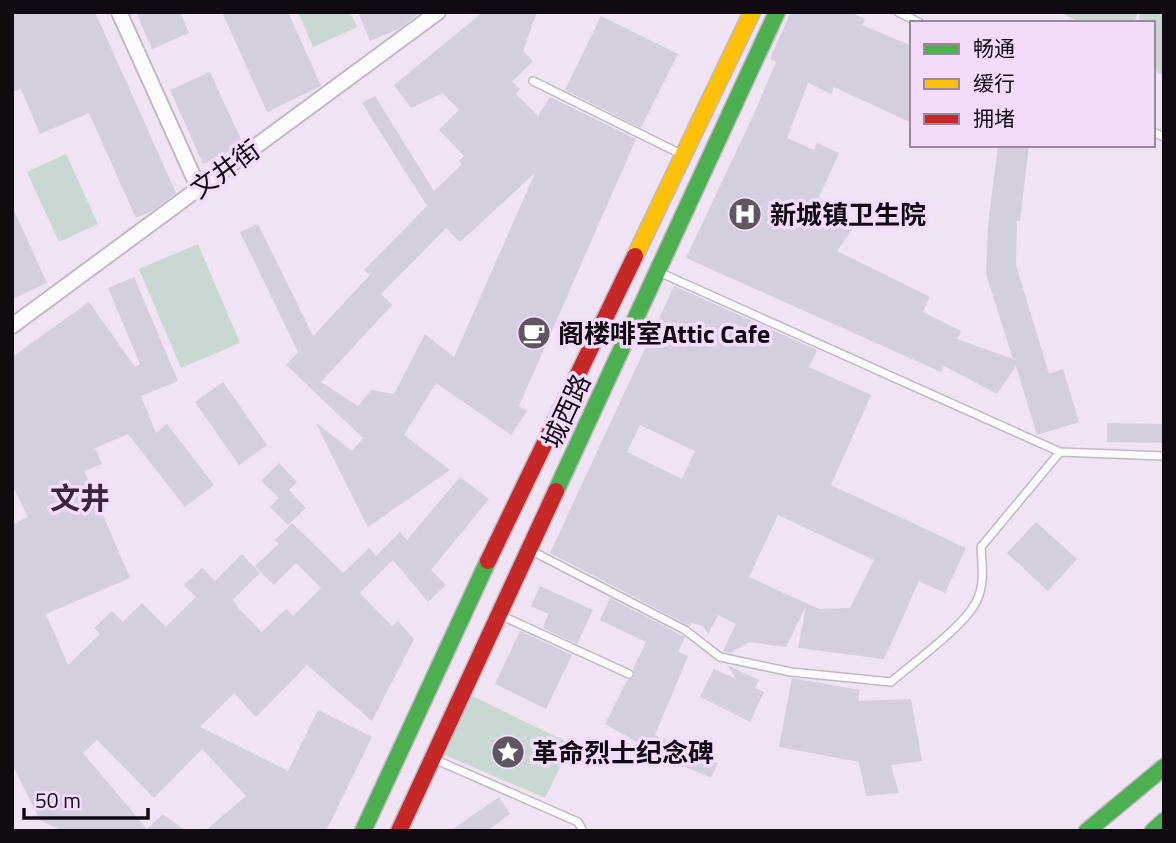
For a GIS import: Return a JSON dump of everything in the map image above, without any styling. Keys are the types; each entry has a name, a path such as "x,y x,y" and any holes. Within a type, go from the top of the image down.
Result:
{"main road":[{"path":"363,831 681,155 752,12"},
{"name":"城西路","path":"400,831 777,12"},
{"path":"1087,831 1164,767"},
{"path":"1153,831 1164,821"}],"street":[{"path":"119,12 199,189"},
{"name":"文井街","path":"12,326 438,12"},
{"path":"742,87 743,12"}],"lane":[{"path":"898,12 916,21"},
{"path":"534,81 681,155"},
{"path":"657,272 1060,452 1164,456"},
{"path":"529,549 685,630 720,657 791,672 891,682 952,630 977,601 983,578 981,547 1060,452"},
{"path":"499,615 629,674"},
{"path":"433,758 578,822 583,831"}],"shaded area":[{"path":"298,12 350,12 357,27 313,47"},
{"path":"1058,12 1138,12 1135,21 1078,21"},
{"path":"1140,12 1164,12 1164,76 1155,70 1155,21 1139,21"},
{"path":"66,154 98,224 59,242 27,172"},
{"path":"198,244 240,343 181,368 139,269"},
{"path":"464,692 571,744 545,798 436,751"}],"building":[{"path":"12,12 95,12 176,193 152,211 136,218 89,113 40,134 21,89 12,92"},
{"path":"136,12 180,12 189,33 152,49"},
{"path":"222,12 288,12 321,86 267,112"},
{"path":"358,12 421,12 399,29 370,41"},
{"path":"483,12 537,12 523,51 533,61 512,82 520,89 516,94 538,116 550,97 636,139 519,406 527,411 511,435 436,383 404,435 450,470 368,527 316,423 352,451 363,438 286,365 298,352 240,232 258,224 313,336 370,275 364,270 427,206 362,103 375,96 434,191 462,164 459,161 464,156 439,130 459,110 443,93 411,108 394,85","holes":["535,173 454,357 425,334 394,394 371,390 358,406 321,382 392,305 381,294 446,228 460,242"]},
{"path":"791,12 850,12 865,19 862,25 910,45 910,122 834,87 831,94 808,83 787,138 814,150 817,143 839,153 819,197 854,227 837,251 930,297 923,312 961,331 957,339 1013,359 986,274 988,226 998,147 1029,147 1020,221 1017,221 1016,265 1049,374 1063,369 1079,422 1037,435 1016,366 997,394 944,366 941,372 686,258 776,62 770,59"},
{"path":"601,16 678,54 641,128 565,90"},
{"path":"210,72 243,144 203,164 170,90"},
{"path":"12,206 47,283 12,299"},
{"path":"134,277 178,381 141,396 156,433 167,424 214,485 185,507 128,434 95,448 102,464 84,471 130,578 46,614 68,665 100,634 94,628 112,611 123,622 142,603 166,627 196,597 184,585 202,568 215,581 242,554 260,573 233,600 240,610 262,632 286,609 293,616 321,588 296,563 274,585 255,566 279,544 275,540 292,523 343,573 369,548 376,556 400,532 407,540 460,477 489,499 431,570 446,585 428,602 393,560 360,593 392,626 398,621 414,639 372,721 307,665 256,717 234,693 200,727 288,771 318,710 372,737 326,831 205,831 246,796 202,749 154,798 97,740 83,753 147,829 163,814 186,831 62,831 40,820 12,764 12,525 28,517 12,485 12,357 89,302 135,367 140,364 108,288"},
{"path":"674,286 817,350 809,367 871,395 831,485 966,548 945,593 919,581 884,659 798,648 806,606 786,647 749,642 730,653 723,651 736,624 718,615 708,634 703,626 691,623 690,626 550,553","holes":["640,425 695,451 682,479 627,452","778,515 874,560 850,608 819,609 749,577"]},
{"path":"223,382 267,445 239,465 195,402"},
{"path":"1107,423 1164,424 1164,443 1107,442"},
{"path":"279,463 297,482 289,490 306,508 288,525 270,507 279,498 261,481"},
{"path":"1036,522 1077,559 1048,591 1007,553"},
{"path":"540,586 593,610 577,644 543,628 548,614 531,606"},
{"path":"610,598 685,637 678,652 688,656 655,735 718,763 711,778 663,757 605,724 627,680 634,677 633,669 646,642 600,620"},
{"path":"520,631 572,655 546,709 495,684"},
{"path":"727,665 759,680 755,688 764,692 750,722 700,697 714,669 736,679"},
{"path":"792,678 860,690 858,701 911,699 922,761 891,765 899,793 866,796 859,762 779,747"},
{"path":"499,797 510,814 487,831 450,831"}],"traffic: fast":[{"path":"556,491 777,12"},
{"path":"363,831 488,561"},
{"path":"1087,831 1164,767"},
{"path":"1153,831 1164,821"}],"traffic: slow":[{"path":"635,256 752,12"}],"traffic: jam":[{"path":"488,561 635,256"},
{"path":"399,831 556,491"}],"place":[{"name":"新城镇卫生院","path":"745,214"},
{"name":"阁楼啡室Attic Cafe","path":"534,333"},
{"name":"革命烈士纪念碑","path":"508,752"}],"district":[{"name":"文井","path":"80,498"}]}
